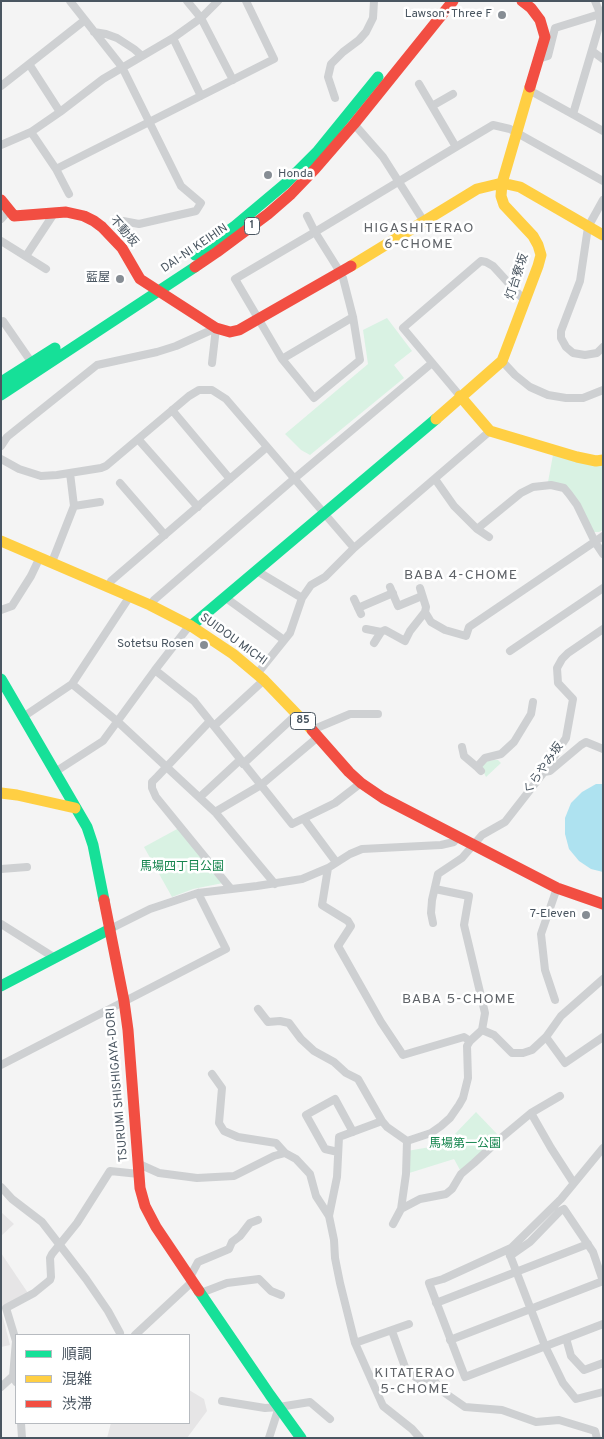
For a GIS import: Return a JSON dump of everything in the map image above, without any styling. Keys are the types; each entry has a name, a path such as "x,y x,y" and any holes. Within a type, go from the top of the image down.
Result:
{"main road":[{"name":"DAI-NI KEIHIN","path":"1,395 153,288 235,226 285,184 317,152 440,1"},
{"name":"DAI-NI KEIHIN","path":"1,382 241,235 291,194 354,124 453,1"},
{"path":"502,183 545,36 537,14 522,1"},
{"path":"216,328 230,332 239,330 340,272 477,189 502,183 520,187 603,235"},
{"name":"灯台寮坂","path":"502,183 500,196 504,205 533,236 538,244 541,255 502,361"},
{"path":"1,200 5,214"},
{"name":"不動坂","path":"5,214 14,216 66,212 84,216 102,227 122,248 140,279 216,328"},
{"path":"191,626 502,361"},
{"path":"460,396 490,431 576,457 596,461 603,460"},
{"name":"SUIDOU MICHI","path":"1,541 130,596 191,626 233,654 260,677 297,714 349,772 383,798 557,888 603,904"},
{"name":"TSURUMI SHISHIGAYA-DORI","path":"2,681 87,827 93,845 124,1001 128,1030 140,1188 149,1215 201,1294 301,1438"},
{"path":"1,793 75,808"},
{"path":"1,986 110,929"}],"street":[{"path":"70,1 122,67 181,186 201,203 196,211 139,224 123,221"},
{"path":"187,1 201,18 233,80"},
{"path":"1,145 31,132 102,79 173,38 201,18 218,1"},
{"path":"56,169 274,58 246,1"},
{"path":"336,98 328,78 331,64 366,32 373,18 374,1"},
{"path":"573,114 600,23 601,13 595,1"},
{"path":"538,59 548,56 554,28 601,13"},
{"path":"1,86 84,20"},
{"path":"94,32 117,38 142,56"},
{"path":"173,38 201,96"},
{"path":"592,51 603,59"},
{"path":"29,64 60,112"},
{"path":"419,84 456,146"},
{"path":"529,90 603,131"},
{"path":"432,106 453,94"},
{"path":"354,124 383,157 424,220"},
{"path":"307,216 316,232 340,272 343,278 353,316 360,360 314,398 282,359 235,279 316,232 493,125 510,129 603,182"},
{"path":"31,132 56,169 69,194"},
{"path":"603,200 588,227 580,281 562,326 561,338 566,347 573,353 585,356 596,353 603,347"},
{"path":"26,256 56,212"},
{"path":"1,241 46,269"},
{"path":"460,396 403,328 481,262 486,262 493,266 525,301"},
{"path":"282,359 353,316"},
{"path":"1,322 3,321 32,363"},
{"path":"212,363 216,328"},
{"path":"1,446 7,437 97,365 157,352 176,346 216,328"},
{"path":"502,361 530,387 548,396 583,398 603,390"},
{"path":"150,605 161,593 295,478 432,363"},
{"path":"1,459 19,469 41,476 108,467 172,410 198,390 209,389 216,391 226,399 354,548"},
{"path":"172,410 230,479"},
{"path":"231,889 153,792 152,782 166,766 260,677 290,632 302,598 311,586 325,577 354,548 490,431"},
{"path":"138,439 198,507"},
{"path":"108,587 111,581 267,447"},
{"path":"52,562 74,506 70,473"},
{"path":"435,479 454,506 477,529 489,537"},
{"path":"120,483 165,535"},
{"path":"477,529 521,493 533,487 551,485 564,488 569,494 577,505 603,554"},
{"path":"74,506 100,502"},
{"path":"424,612 431,622 445,630 466,636 469,627 603,536"},
{"path":"1,610 12,606 31,576 40,557"},
{"path":"257,571 302,598"},
{"path":"510,650 603,588"},
{"path":"354,599 360,611 391,590 398,606 421,592 426,608 405,641 386,630 381,632 366,629"},
{"path":"23,717 72,684 130,596"},
{"path":"226,598 284,640"},
{"path":"55,772 103,742 155,670 191,626"},
{"name":"くらやみ坂","path":"433,923 431,913 432,900 438,874 462,858 482,835 505,822 544,772 566,738 573,699 558,684 557,668 568,653 603,629"},
{"path":"374,643 381,632"},
{"path":"155,670 194,701 223,740 292,824 335,802 361,783"},
{"path":"72,684 117,721 215,812 275,884"},
{"path":"462,747 464,756 479,769 485,758 501,754 514,742 531,714 533,702"},
{"path":"200,798 297,714"},
{"path":"215,812 261,785 315,734 350,714 378,714"},
{"path":"544,772 550,770 586,742 603,749"},
{"path":"304,819 336,862"},
{"path":"110,929 150,909 198,893 302,879 328,868 362,849 441,845 454,842 457,836"},
{"path":"1,869 26,867"},
{"path":"328,868 322,905 348,921 351,926 338,946 381,1022 403,1055 464,1036 470,1041"},
{"path":"555,1000 544,970 541,934 557,888"},
{"path":"407,1141 436,1129 450,1118 459,1105 468,1078 467,1046 482,1030 485,1013 464,925 469,896 435,889"},
{"path":"2,1063 226,949 198,893"},
{"path":"1,924 55,958"},
{"path":"482,1030 494,1035 512,1054 532,1050 546,1037 561,1016 603,979"},
{"path":"258,1009 268,1022 280,1021 289,1023 301,1039 314,1051 334,1062 346,1073 358,1080 382,1121 387,1127 407,1141"},
{"path":"546,1037 565,1063 603,1036"},
{"path":"212,1074 222,1088 219,1123 224,1131 238,1137 276,1143 310,1174 316,1196 328,1216 334,1240 340,1283 355,1343 383,1406 412,1428 420,1438"},
{"path":"401,1209 420,1199 446,1194 452,1189 460,1174 474,1164 531,1113 560,1096"},
{"path":"338,1152 325,1149 306,1115 335,1099 353,1132"},
{"path":"531,1113 573,1182"},
{"path":"328,1216 337,1177 339,1137 382,1121"},
{"path":"394,1224 401,1209 406,1174 407,1141"},
{"path":"509,1253 554,1205 603,1148"},
{"path":"15,1338 6,1308 34,1293 50,1280 50,1258 52,1254 77,1224 110,1171 139,1169 197,1178 234,1176 274,1156 285,1153"},
{"path":"1,1188 12,1200 42,1222 86,1279 108,1311 120,1333"},
{"path":"450,1340 603,1281 594,1252 564,1209 530,1242 509,1253 429,1283 450,1340 465,1378 603,1324"},
{"path":"136,1334 192,1280 198,1262 229,1249 232,1242 240,1236 250,1223 258,1220"},
{"path":"436,1303 588,1244"},
{"path":"509,1253 545,1346 563,1383 576,1399 603,1392"},
{"path":"201,1294 228,1283 259,1279 271,1291 281,1295"},
{"path":"355,1343 409,1324"},
{"path":"392,1331 405,1368 422,1383 433,1379 442,1391 465,1408 502,1410 536,1422 559,1420 595,1431 597,1438"},
{"path":"566,1338 571,1356 584,1370 603,1363"},
{"path":"1,1386 15,1379"},
{"path":"222,1401 265,1408 310,1402 330,1419"},
{"path":"269,1438 279,1407"},
{"path":"21,1424 22,1438"}],"shaded area":[{"path":"1,1212 14,1224 1,1236"},
{"path":"1,1253 28,1293 1,1308"},
{"path":"1,1310 10,1345 1,1347"},
{"path":"190,1391 204,1399 207,1411 187,1438 107,1438 111,1424 190,1424"}],"green space":[{"path":"387,318 412,351 394,365 404,378 310,455 301,450 285,434 368,364 363,330"},
{"path":"553,455 603,464 603,530 593,532 579,502 548,482"},
{"path":"498,760 501,763 486,777 481,767 487,761"},
{"name":"馬場四丁目公園","path":"179,828 223,883 193,889 172,897 144,847"},
{"name":"馬場第一公園","path":"476,1112 499,1136 470,1164 460,1170 454,1159 406,1174 407,1151 436,1146 452,1137"}],"water":[{"path":"596,784 603,784 603,872 591,869 579,861 569,849 565,834 565,818 571,803 582,792"}],"traffic: fast":[{"path":"195,255 235,226 285,184 317,152 378,77"},
{"path":"1,395 195,267"},
{"path":"1,382 55,348"},
{"path":"191,626 436,419"},
{"path":"1,679 87,827 93,845 104,900"},
{"path":"1,986 110,929"},
{"path":"199,1291 301,1438"}],"traffic: slow":[{"path":"436,419 502,361 538,266 541,255 538,245 533,236 504,205 501,196 502,183 530,87"},
{"path":"351,266 477,189 502,183 520,187 603,235"},
{"path":"460,396 490,431 577,457 596,461 603,460"},
{"path":"1,541 150,605 191,626 233,654 264,680 312,730"},
{"path":"1,793 75,808"}],"traffic: jam":[{"path":"195,267 268,214 291,194 354,124 453,1"},
{"path":"522,1 531,8 540,20 545,37 530,87"},
{"path":"1,200 14,216 66,212 84,216 94,221 122,248 140,279 216,328 230,332 239,330 351,266"},
{"path":"312,730 349,772 383,798 557,888 603,904"},
{"path":"104,900 128,1030 140,1188 145,1206 156,1227 199,1291"}],"place":[{"name":"Lawson･Three F","path":"502,15"},
{"name":"Honda","path":"268,175"},
{"name":"藍屋","path":"120,279"},
{"name":"Sotetsu Rosen","path":"204,645"},
{"name":"7-Eleven","path":"586,915"}],"district":[{"name":"HIGASHITERAO 6-CHOME","path":"419,237"},
{"name":"BABA 4-CHOME","path":"461,576"},
{"name":"BABA 5-CHOME","path":"459,1000"},
{"name":"KITATERAO 5-CHOME","path":"415,1382"}]}
